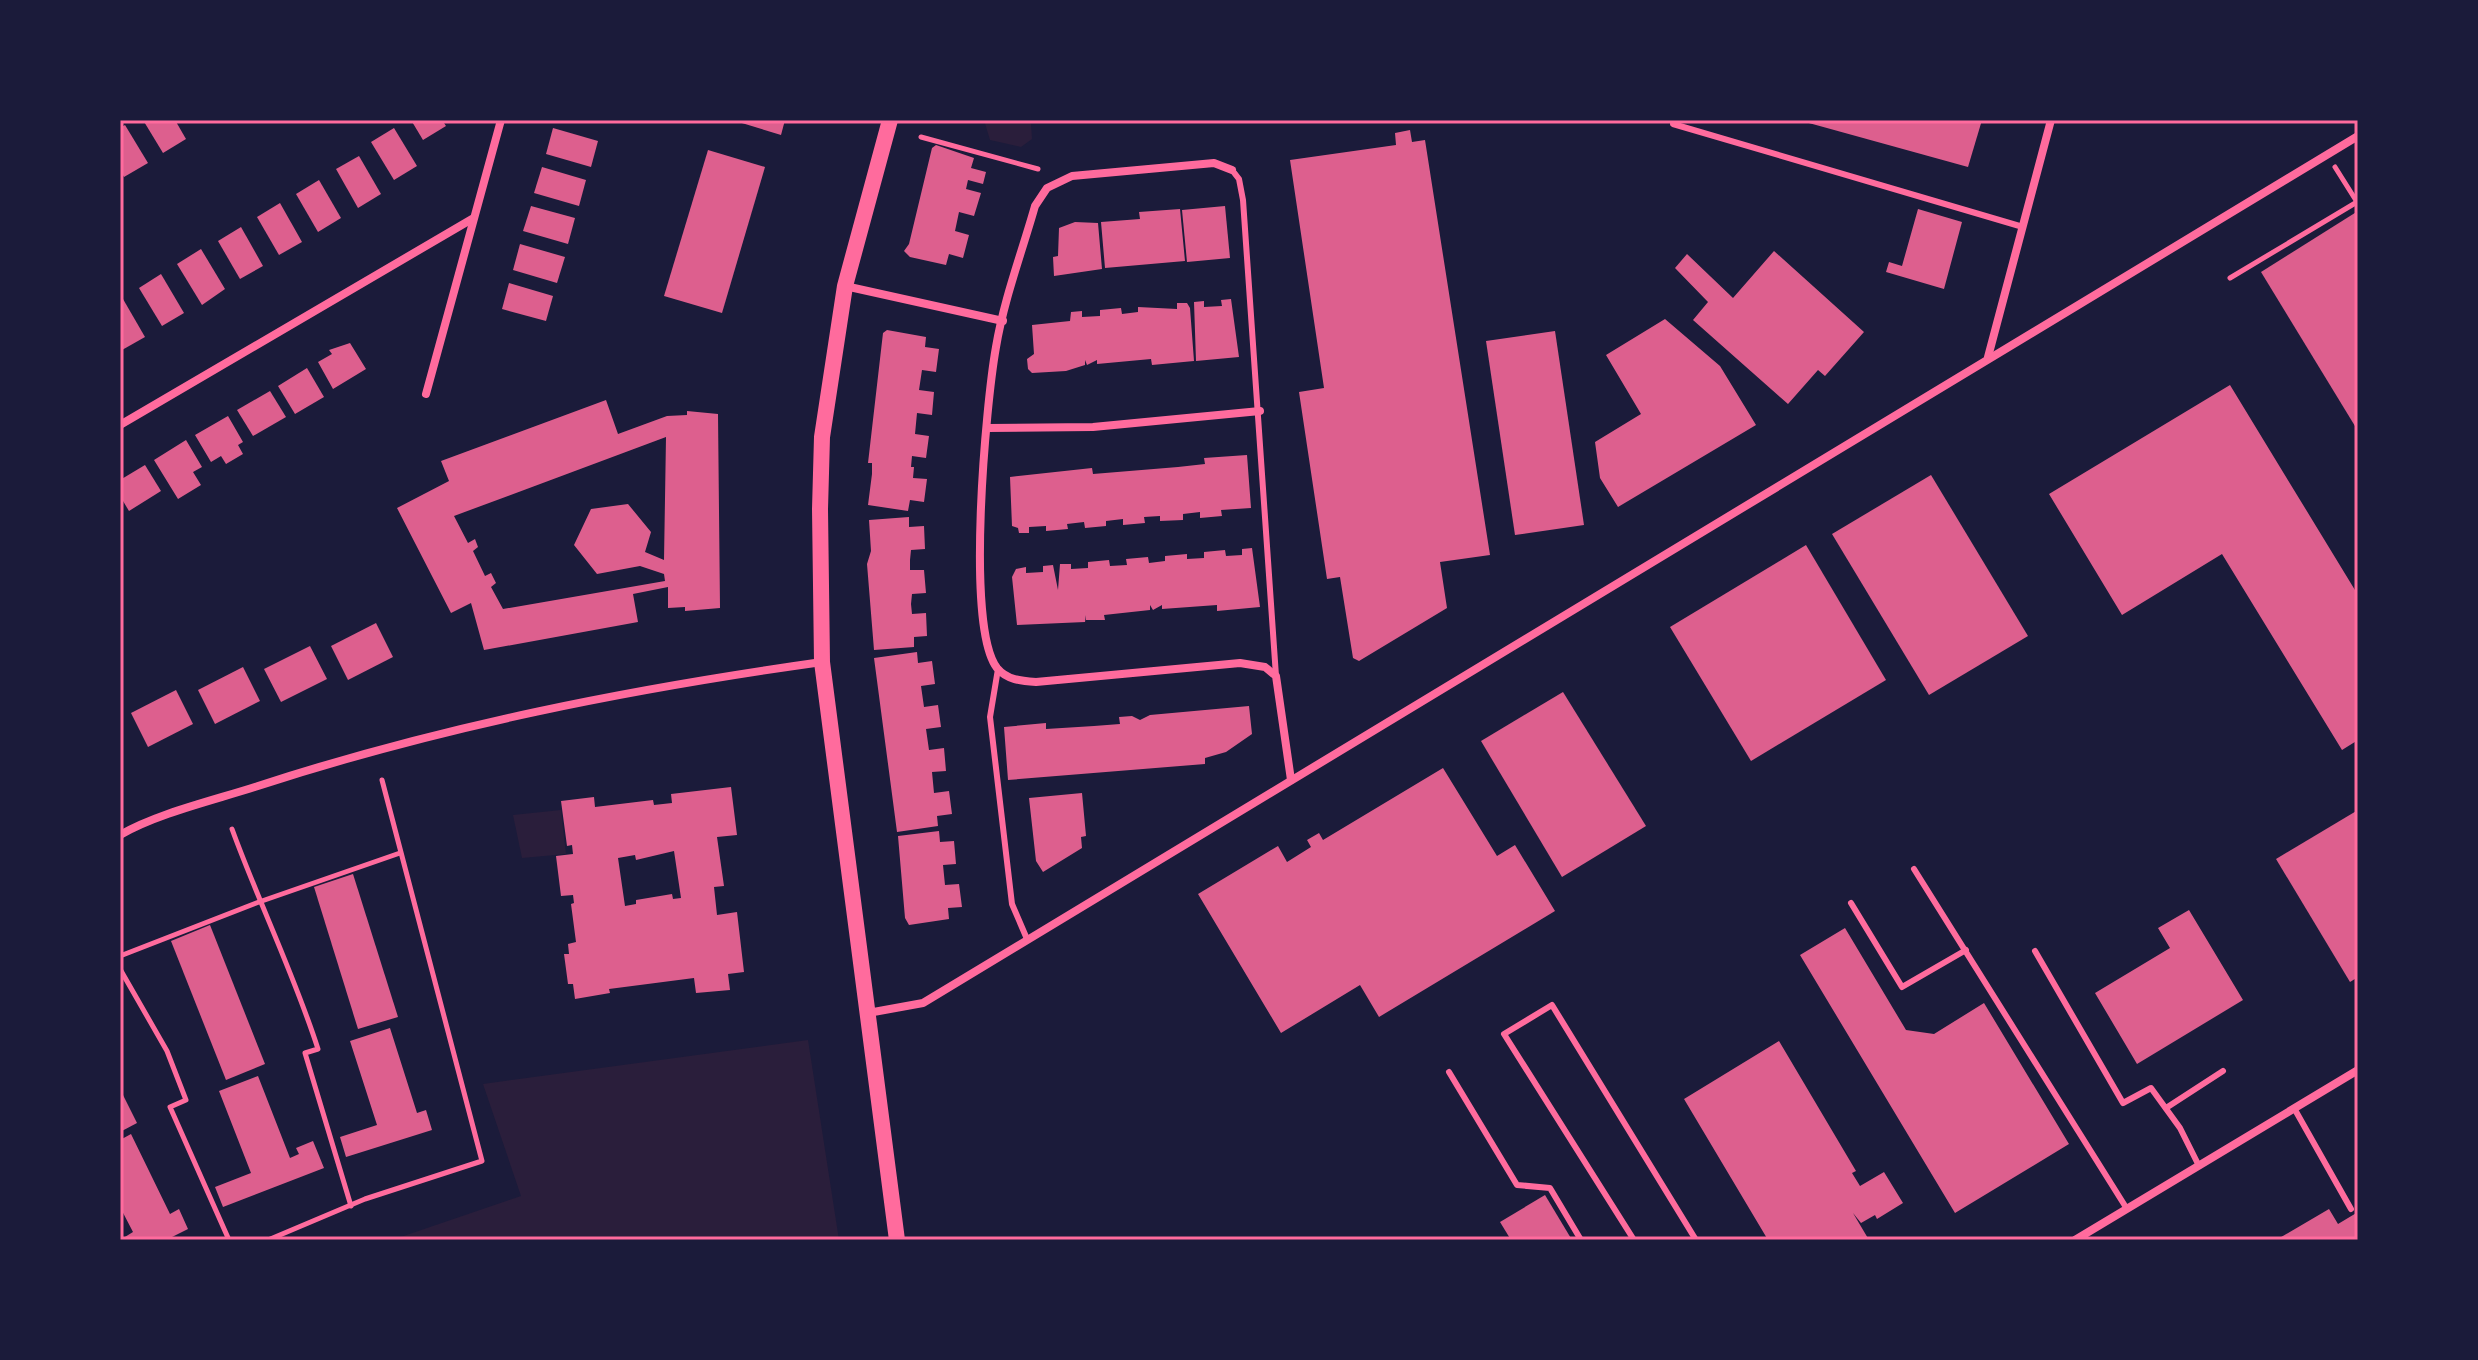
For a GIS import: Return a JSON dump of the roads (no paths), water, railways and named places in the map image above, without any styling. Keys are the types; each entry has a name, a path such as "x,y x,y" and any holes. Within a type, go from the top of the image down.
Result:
{"main road":[{"path":"890,120 845,286 822,437 822,662 897,1240"}],"street":[{"path":"426,394 501,120"},
{"path":"1988,357 2051,120"},
{"path":"868,1013 923,1003 2358,136"},
{"path":"1232,170 1214,163 1072,176 1057,180 1035,206 996,348 979,500 986,642 998,669 1009,678 1036,682 1240,663 1265,667 1276,676 1291,780"},
{"path":"120,425 472,219"},
{"path":"845,286 1003,321"},
{"path":"988,428 1093,427 1260,411"},
{"path":"120,819 124,833 350,756 467,726 624,693 822,662"},
{"path":"2075,1240 2356,1072"}],"lane":[{"path":"1671,121 2023,227"},
{"path":"1232,170 1239,179 1243,200 1276,676"},
{"path":"998,669 990,717 1012,904 1027,939"},
{"path":"1914,869 2127,1209"},
{"path":"1851,903 1902,987 1966,950"},
{"path":"2035,951 2123,1103 2151,1088 2199,1166"},
{"path":"1634,1240 1504,1034 1552,1005 1696,1240"},
{"path":"2166,1108 2223,1071"},
{"path":"1449,1072 1517,1185 1550,1188 1581,1240"},
{"path":"2356,1072 2358,1082"},
{"path":"2294,1108 2351,1209"}]}
